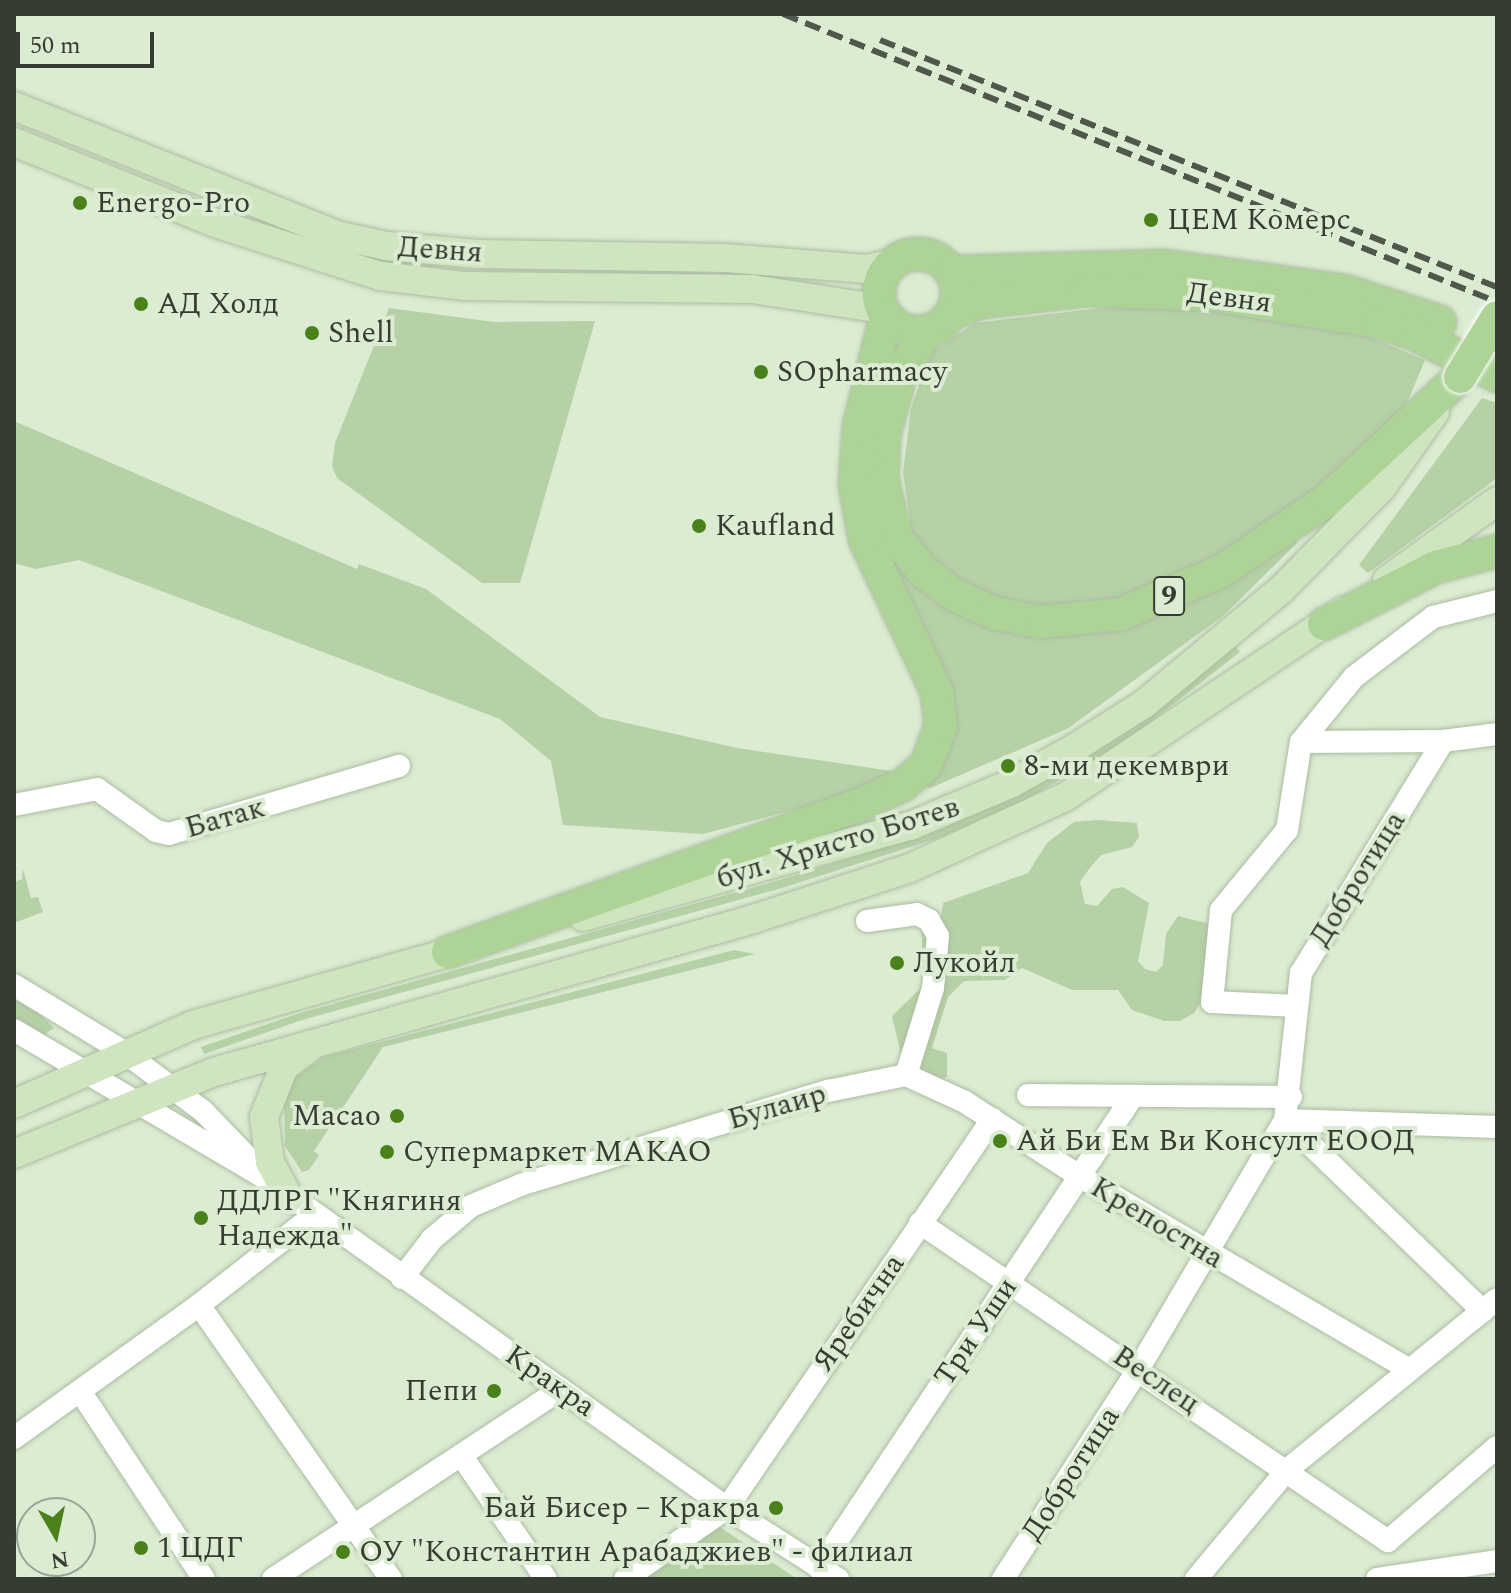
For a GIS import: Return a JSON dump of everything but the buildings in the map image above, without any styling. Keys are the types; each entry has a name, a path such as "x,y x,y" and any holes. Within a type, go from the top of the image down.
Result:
{"highway":[{"path":"448,952 866,802 903,785 926,765 941,726 937,692 865,540 855,485 859,427 884,312 879,287 891,264 926,255 951,272 957,296 939,323 902,329 884,312"},
{"name":"Девня","path":"951,272 993,275 1135,265 1263,278 1388,301 1439,322 1497,355"},
{"name":"Девня","path":"939,323 981,302 1086,290 1214,295 1379,322 1416,335 1497,376"},
{"name":"бул. Христо Ботев","path":"1455,384 1497,317"},
{"name":"9","path":"939,323 901,372 884,435 882,479 897,539 924,572 956,596 995,613 1041,622 1121,614 1220,572 1295,526 1455,384"},
{"path":"1324,624 1436,567 1497,551"}],"main road":[{"name":"Девня","path":"14,106 336,235 386,246 479,254 726,258 867,269 891,264"},
{"name":"Девня","path":"14,142 218,224 380,276 465,286 752,289 884,312"},
{"name":"бул. Христо Ботев","path":"14,1104 124,1052 233,1012 910,826 978,799 1061,756 1144,704 1281,590 1382,487 1455,384"},
{"name":"бул. Христо Ботев","path":"14,1154 169,1087 750,920 910,868 1065,797 1324,624 1497,501"},
{"path":"289,1198 270,1162 264,1117 284,1067 316,1043"}],"street":[{"path":"1297,1006 1212,1002 1221,910 1287,830 1301,742 1354,677 1433,617 1497,601"},
{"path":"1301,742 1443,741 1497,734"},
{"name":"Добротица","path":"1003,1579 1139,1368 1285,1120 1291,1097 1301,973 1443,741"},
{"name":"Батак","path":"14,805 97,789 156,831 169,834 399,766"},
{"path":"867,921 917,914 929,920 938,936 933,988 906,1075"},
{"name":"Кракра","path":"14,985 124,1052 203,1111 264,1177 313,1216 727,1508 829,1574"},
{"name":"Кракра","path":"14,1030 264,1177"},
{"name":"Крепостна","path":"906,1075 992,1119 1207,1253 1410,1370"},
{"name":"Булаир","path":"402,1278 432,1239 471,1206 523,1184 828,1091 906,1075"},
{"path":"1028,1095 1291,1097"},
{"name":"Три Уши","path":"829,1574 1009,1283 1133,1096"},
{"name":"Яребична","path":"727,1508 992,1119"},
{"path":"1285,1120 1497,1127"},
{"path":"1196,1579 1288,1469 1490,1305 1285,1120"},
{"path":"14,1438 199,1305 313,1216"},
{"name":"Веслец","path":"920,1223 1288,1469 1388,1541"},
{"path":"199,1305 391,1579"},
{"path":"273,1579 561,1389"},
{"path":"80,1391 204,1579"},
{"path":"1403,1577 1388,1541 1497,1447"},
{"path":"461,1455 546,1579"},
{"path":"625,1579 727,1508"},
{"path":"1377,1579 1497,1561"}],"green space":[{"path":"1144,303 1252,313 1358,332 1425,360 1395,432 1216,561 1096,608 1042,610 986,596 936,566 912,533 903,473 911,408 931,352 974,323"},
{"path":"389,308 494,322 595,321 520,583 482,583 337,478 332,466 335,443"},
{"path":"1482,398 1497,403 1497,478 1368,573 1359,565"},
{"path":"14,421 357,569 359,564 426,589 600,717 737,748 892,771 857,793 703,834 563,825 551,761 500,719 79,560 36,569 14,563"},
{"path":"880,515 966,615 1012,633 1060,635 1291,539 1298,542 1223,616 1067,729 928,789 925,777 940,758 883,559"},
{"path":"1235,646 1240,652 1129,739 1029,798 942,837 782,888 302,1020 204,1054 201,1047 300,1013 780,880 939,830 1096,751"},
{"path":"1074,822 1137,823 1139,837 1132,847 1101,855 1089,869 1080,882 1085,904 1097,906 1112,889 1123,887 1149,903 1138,961 1145,969 1156,972 1163,965 1166,934 1178,916 1210,924 1203,1000 1194,1013 1180,1021 1164,1021 1132,1010 1118,990 1072,990 1022,968 1005,980 964,981 948,997 932,1048 947,1053 947,1077 940,1079 902,1059 892,1016 923,986 922,930 941,916 943,903 1028,873 1047,843"},
{"path":"23,869 31,898 38,897 43,912 14,923 14,882 22,879"},
{"path":"734,950 755,954 383,1047 314,1151 319,1155 309,1170 302,1172 285,1146 284,1101 293,1078 323,1057"},
{"path":"14,999 39,1013 54,1028 44,1035 14,1018"},
{"path":"714,1523 797,1579 634,1579"}],"railway":[{"path":"783,14 1497,302"},
{"path":"880,40 1497,287"}],"place":[{"name":"Energo-Pro","path":"80,203"},
{"name":"ЦЕМ Комерс","path":"1151,220"},
{"name":"АД Холд","path":"141,304"},
{"name":"Shell","path":"312,333"},
{"name":"SOpharmacy","path":"761,372"},
{"name":"Kaufland","path":"699,526"},
{"name":"8-ми декември","path":"1008,766"},
{"name":"Лукойл","path":"897,963"},
{"name":"Macao","path":"397,1116"},
{"name":"Ай Би Ем Ви Консулт ЕООД","path":"1000,1141"},
{"name":"Супермаркет МАКАО","path":"387,1152"},
{"name":"ДДЛРГ \"Княгиня Надежда\"","path":"201,1218"},
{"name":"Пепи","path":"494,1391"},
{"name":"Бай Бисер – Кракра","path":"776,1508"},
{"name":"1 ЦДГ","path":"141,1548"},
{"name":"ОУ \"Константин Арабаджиев\" - филиал","path":"343,1552"}]}
